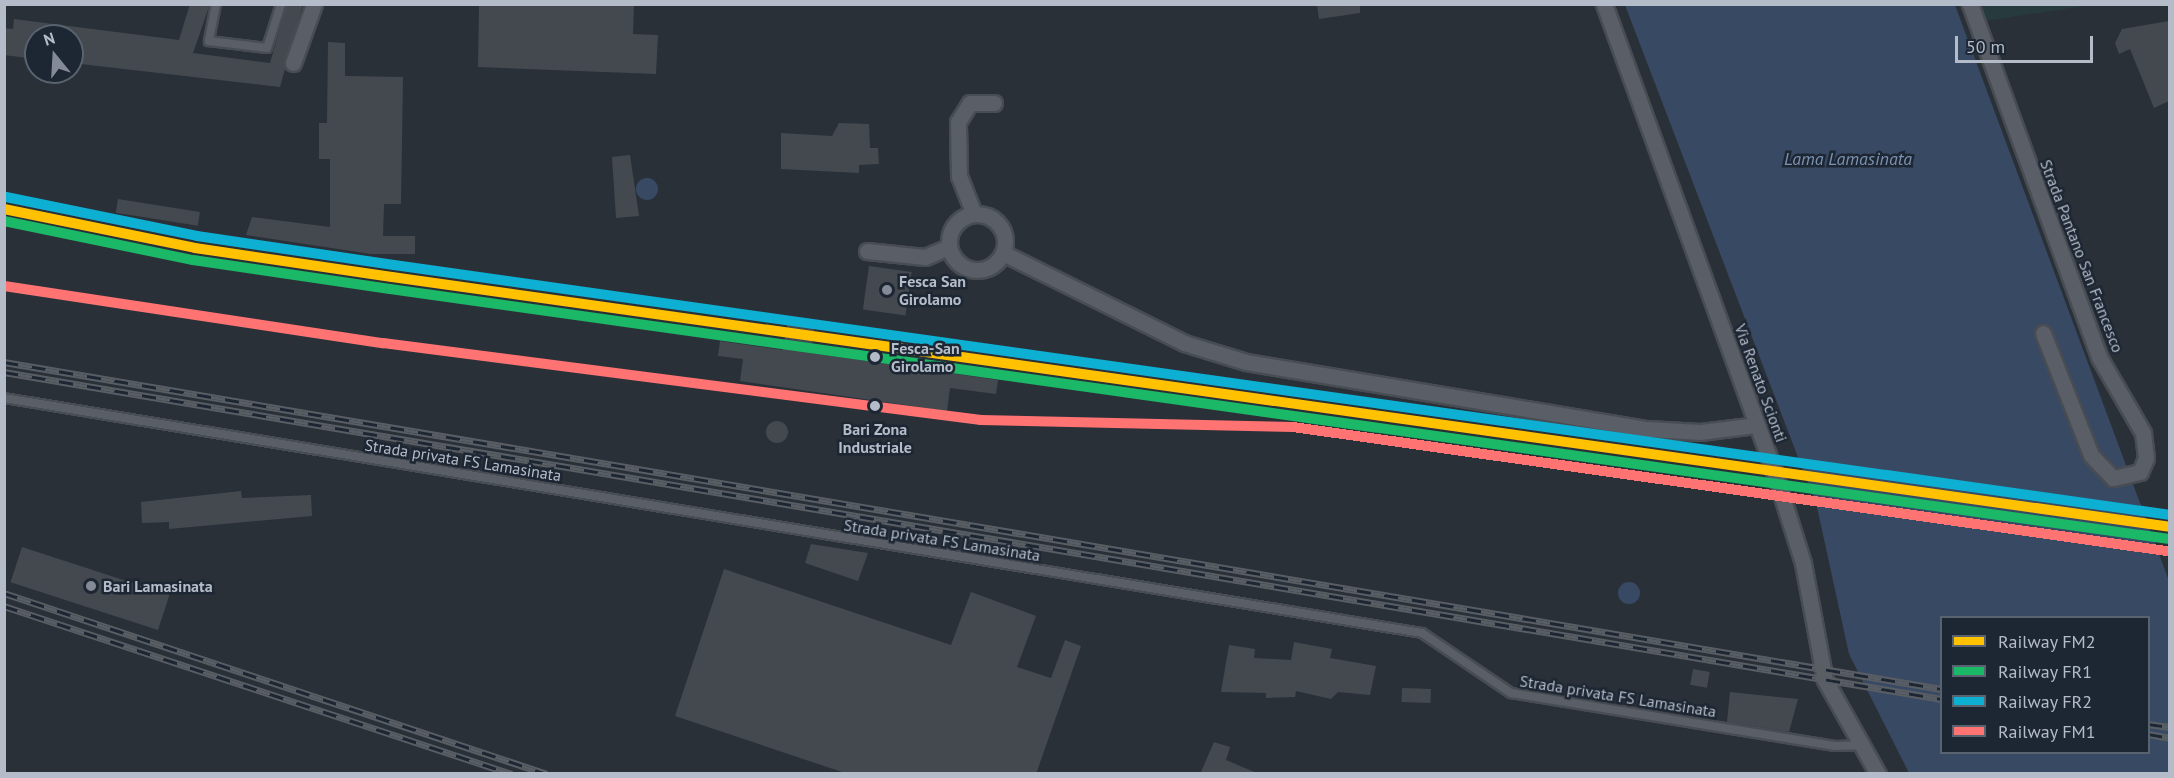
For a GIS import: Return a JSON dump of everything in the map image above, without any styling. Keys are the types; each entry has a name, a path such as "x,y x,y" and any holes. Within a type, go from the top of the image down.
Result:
{"street":[{"path":"293,63 314,4"},
{"name":"Via Renato Scionti","path":"1604,4 1757,425 1803,563 1825,680 1859,745 1878,774"},
{"name":"Strada Pantano San Francesco","path":"1970,4 2099,357 2143,433 2146,458 2140,472 2114,477 2091,455 2043,333"},
{"path":"974,214 957,222 950,247 958,262 973,270 990,267 1003,253 1000,225 974,214 959,176 958,122 970,103 994,103"},
{"path":"867,250 925,257 950,247"},
{"path":"1003,253 1184,343 1246,363 1648,429 1700,432 1757,425"}],"lane":[{"path":"216,4 209,42 267,48 281,4"},
{"name":"Strada privata FS Lamasinata","path":"4,398 1422,633 1511,693 1835,746 1859,745"}],"green space":[{"path":"1979,4 2091,5 1985,21"}],"water":[{"name":"Lama Lamasinata","path":"1625,5 1955,5 2169,581 2169,773 1909,773 1849,654 1817,507"},
{"path":"647,178 655,181 658,189 655,197 647,200 639,197 636,189 639,181"},
{"path":"1629,582 1637,585 1640,593 1637,601 1629,604 1621,601 1618,593 1621,585"}],"building":[{"path":"190,4 210,4 193,53 270,63 287,4 303,4 280,87 84,64 84,28 179,40"},
{"path":"479,4 634,4 633,34 658,35 656,74 478,67"},
{"path":"1317,4 1360,4 1360,13 1319,19"},
{"path":"14,19 53,24 24,24 24,58 4,55 4,28 13,29"},
{"path":"2169,21 2169,101 2154,108 2130,49 2119,54 2115,43 2122,29"},
{"path":"328,42 345,43 345,76 403,77 401,204 384,204 383,236 415,236 415,254 371,254 246,235 252,217 330,227 330,159 319,159 319,123 327,123"},
{"path":"839,123 869,124 870,148 878,148 879,164 859,165 859,173 781,169 781,133 832,136"},
{"path":"630,155 639,216 616,218 612,157"},
{"path":"118,199 200,212 198,226 116,213"},
{"name":"Fesca San Girolamo","path":"869,266 912,272 905,316 863,310"},
{"path":"788,319 815,323 811,353 998,380 996,394 950,388 947,411 740,381 743,359 718,356 720,341 783,350"},
{"path":"777,421 785,424 788,432 785,440 777,443 769,440 766,432 769,424"},
{"path":"241,491 242,498 311,495 312,516 169,529 169,522 142,523 141,502"},
{"path":"811,544 868,553 858,581 805,563"},
{"name":"Bari Lamasinata","path":"22,547 169,595 158,630 11,582"},
{"path":"724,569 951,645 971,592 1036,616 1017,667 1051,678 1065,640 1081,646 1036,774 848,774 675,716"},
{"path":"1294,642 1332,649 1330,658 1376,666 1370,695 1338,692 1331,699 1296,691 1295,697 1266,698 1266,693 1221,692 1229,645 1255,649 1254,658 1291,660"},
{"path":"1693,669 1710,672 1707,688 1690,685"},
{"path":"1402,688 1431,689 1430,703 1402,702"},
{"path":"1730,692 1798,699 1789,732 1727,722"},
{"path":"1214,742 1230,747 1226,760 1259,774 1200,774"}],"railway":[{"path":"4,362 1940,689"},
{"path":"4,372 1940,699"},
{"path":"4,593 547,774"},
{"path":"4,606 512,774"},
{"path":"2150,724 2170,727"},
{"path":"2150,734 2170,738"}],"rail line":[{"name":"FR2","path":"6,197 197,236 394,265 2170,515"},
{"name":"FM2","path":"4,209 195,248 392,277 2170,527"},
{"name":"FR1","path":"4,221 193,260 390,289 2168,539"},
{"name":"FM1","path":"4,286 383,343 981,420 1293,427 2167,551"}],"place":[{"name":"Fesca San Girolamo","path":"887,290"},
{"name":"Fesca-San Girolamo","path":"875,357"},
{"name":"Bari Zona Industriale","path":"875,406"},
{"name":"Bari Lamasinata","path":"91,586"}]}
